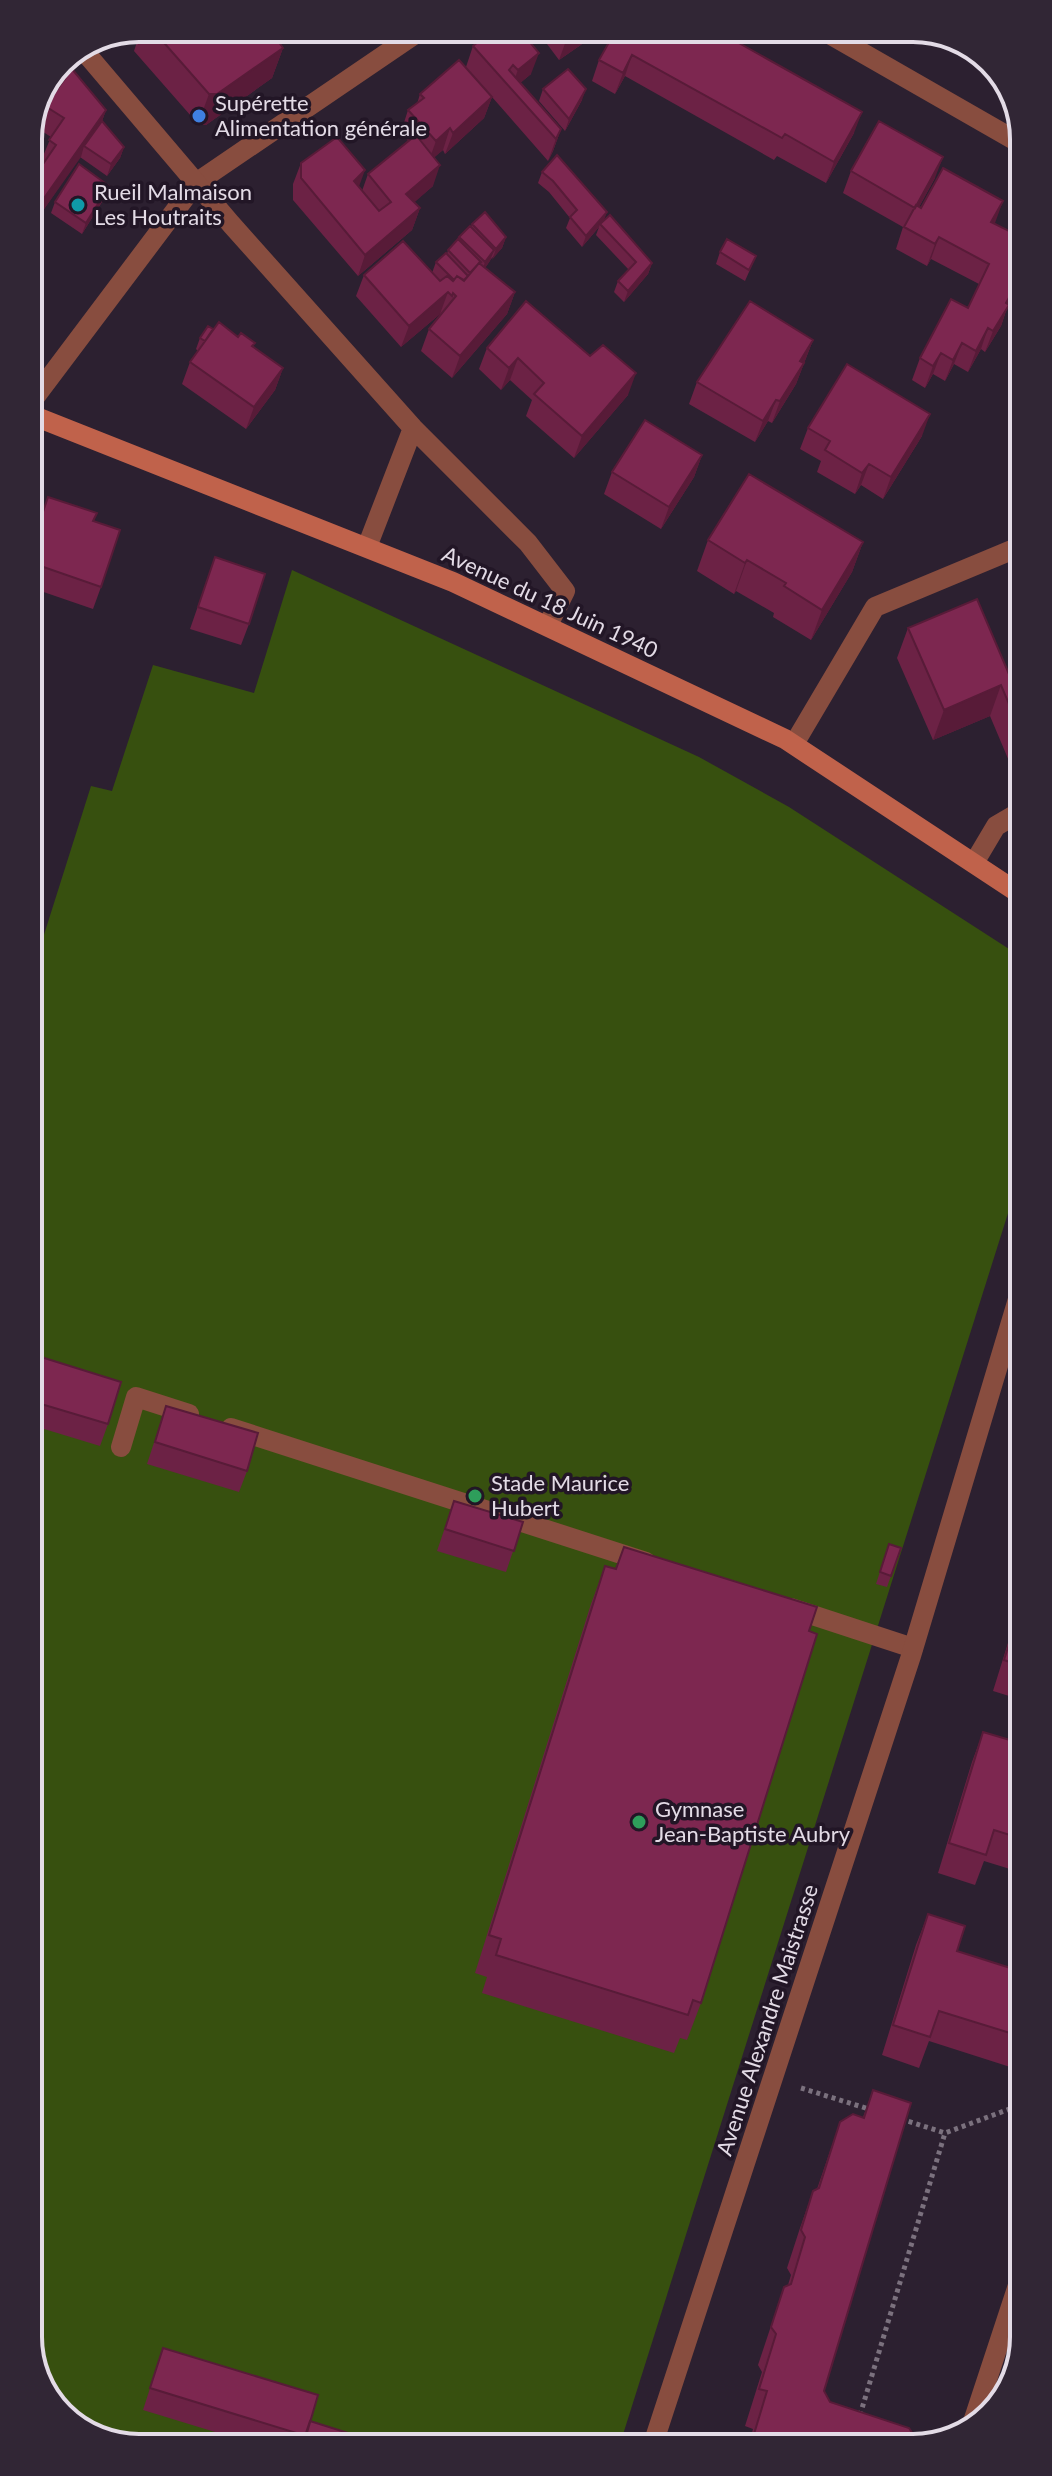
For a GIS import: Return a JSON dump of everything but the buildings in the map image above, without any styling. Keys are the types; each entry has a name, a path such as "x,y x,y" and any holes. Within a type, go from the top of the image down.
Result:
{"main road":[{"name":"Avenue du 18 Juin 1940","path":"42,419 367,547 548,625 794,744 1010,887"}],"street":[{"path":"42,388 196,183 403,42"},
{"path":"843,42 1010,137"},
{"path":"88,56 413,428 528,543 565,591 548,625"},
{"path":"367,547 413,428"},
{"path":"794,744 875,607 1010,551"},
{"path":"974,863 996,826 1010,818"},
{"name":"Avenue Alexandre Maistrasse","path":"656,2434 913,1648 1010,1326"},
{"path":"121,1447 136,1397 659,1566"},
{"path":"779,1605 913,1648"},
{"path":"977,2410 1010,2310"}],"path":[{"path":"774,2080 873,2111"},
{"path":"888,2115 945,2133 1010,2109"},
{"path":"857,2425 945,2133"}],"green space":[{"name":"Stade Maurice Hubert","path":"292,570 699,757 789,807 1010,950 1010,1207 623,2434 132,2434 96,2424 70,2406 52,2380 43,2350 42,941 91,786 112,791 153,665 254,693"}],"place":[{"name":"Supérette Alimentation générale","path":"199,116"},
{"name":"Rueil Malmaison Les Houtraits","path":"78,205"},
{"name":"Stade Maurice Hubert","path":"475,1496"},
{"name":"Gymnase Jean-Baptiste Aubry","path":"639,1822"}]}
